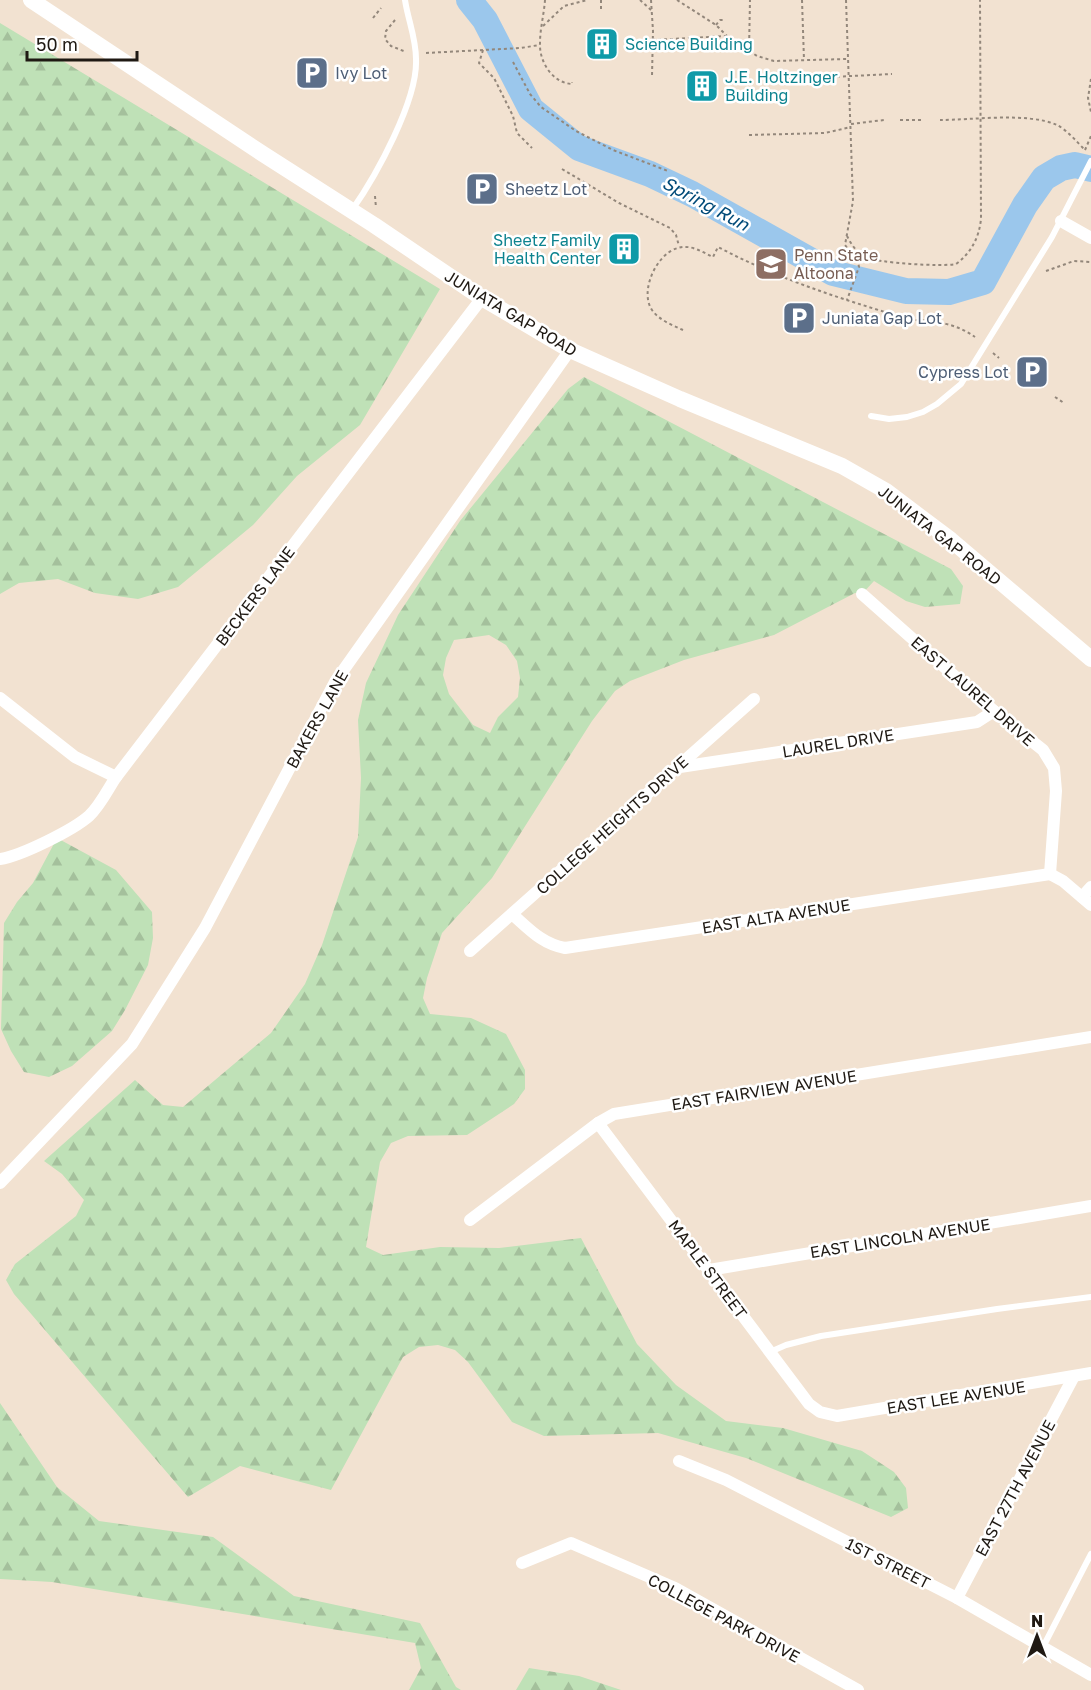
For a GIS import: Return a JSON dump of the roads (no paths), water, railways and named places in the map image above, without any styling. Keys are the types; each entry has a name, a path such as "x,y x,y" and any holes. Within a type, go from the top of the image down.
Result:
{"main road":[{"name":"JUNIATA GAP ROAD","path":"31,0 482,298 570,351 842,466 886,491 951,540 1091,659"}],"street":[{"path":"1061,221 1091,238"},
{"name":"BECKERS LANE","path":"0,859 13,857 51,839 89,816 482,298"},
{"name":"BAKERS LANE","path":"0,1183 132,1044 205,928 335,682 570,351"},
{"name":"EAST LAUREL DRIVE","path":"862,594 994,711 1043,750 1054,768 1056,791 1050,874"},
{"path":"0,698 75,757 117,777"},
{"name":"COLLEGE HEIGHTS DRIVE","path":"470,951 754,699"},
{"name":"LAUREL DRIVE","path":"679,767 977,722 994,711"},
{"path":"1050,874 1063,881 1087,901 1091,887"},
{"name":"EAST ALTA AVENUE","path":"512,914 540,939 565,948 1050,874"},
{"name":"EAST FAIRVIEW AVENUE","path":"470,1220 598,1123 614,1114 1091,1037"},
{"name":"MAPLE STREET","path":"598,1123 809,1404 820,1412"},
{"name":"EAST LINCOLN AVENUE","path":"709,1270 1091,1206"},
{"name":"EAST LEE AVENUE","path":"820,1412 837,1416 1073,1378 1091,1373"},
{"name":"EAST 27TH AVENUE","path":"957,1598 1073,1378"},
{"name":"1ST STREET","path":"679,1461 726,1480 957,1598 1091,1675"},
{"name":"COLLEGE PARK DRIVE","path":"522,1563 571,1543 675,1588 858,1690"}],"lane":[{"path":"352,211 384,157 413,84 416,70 415,46 405,0"},
{"path":"871,416 889,419 923,412 962,384 1061,221 1091,160"},
{"path":"770,1353 786,1345 820,1336 1091,1297"},
{"path":"1043,1648 1091,1554"}],"waterway":[{"name":"Spring Run","path":"469,0 485,20 531,109 579,148 650,174 692,194 833,273 906,291 949,292 983,282 1025,205 1044,178 1061,168 1075,165 1091,169"}],"place":[{"name":"Science Building","path":"602,44"},
{"name":"Ivy Lot","path":"312,73"},
{"name":"J.E. Holtzinger Building","path":"702,86"},
{"name":"Sheetz Lot","path":"482,189"},
{"name":"Sheetz Family Health Center","path":"624,249"},
{"name":"Penn State Altoona","path":"771,264"},
{"name":"Juniata Gap Lot","path":"799,318"},
{"name":"Cypress Lot","path":"1032,372"}]}
